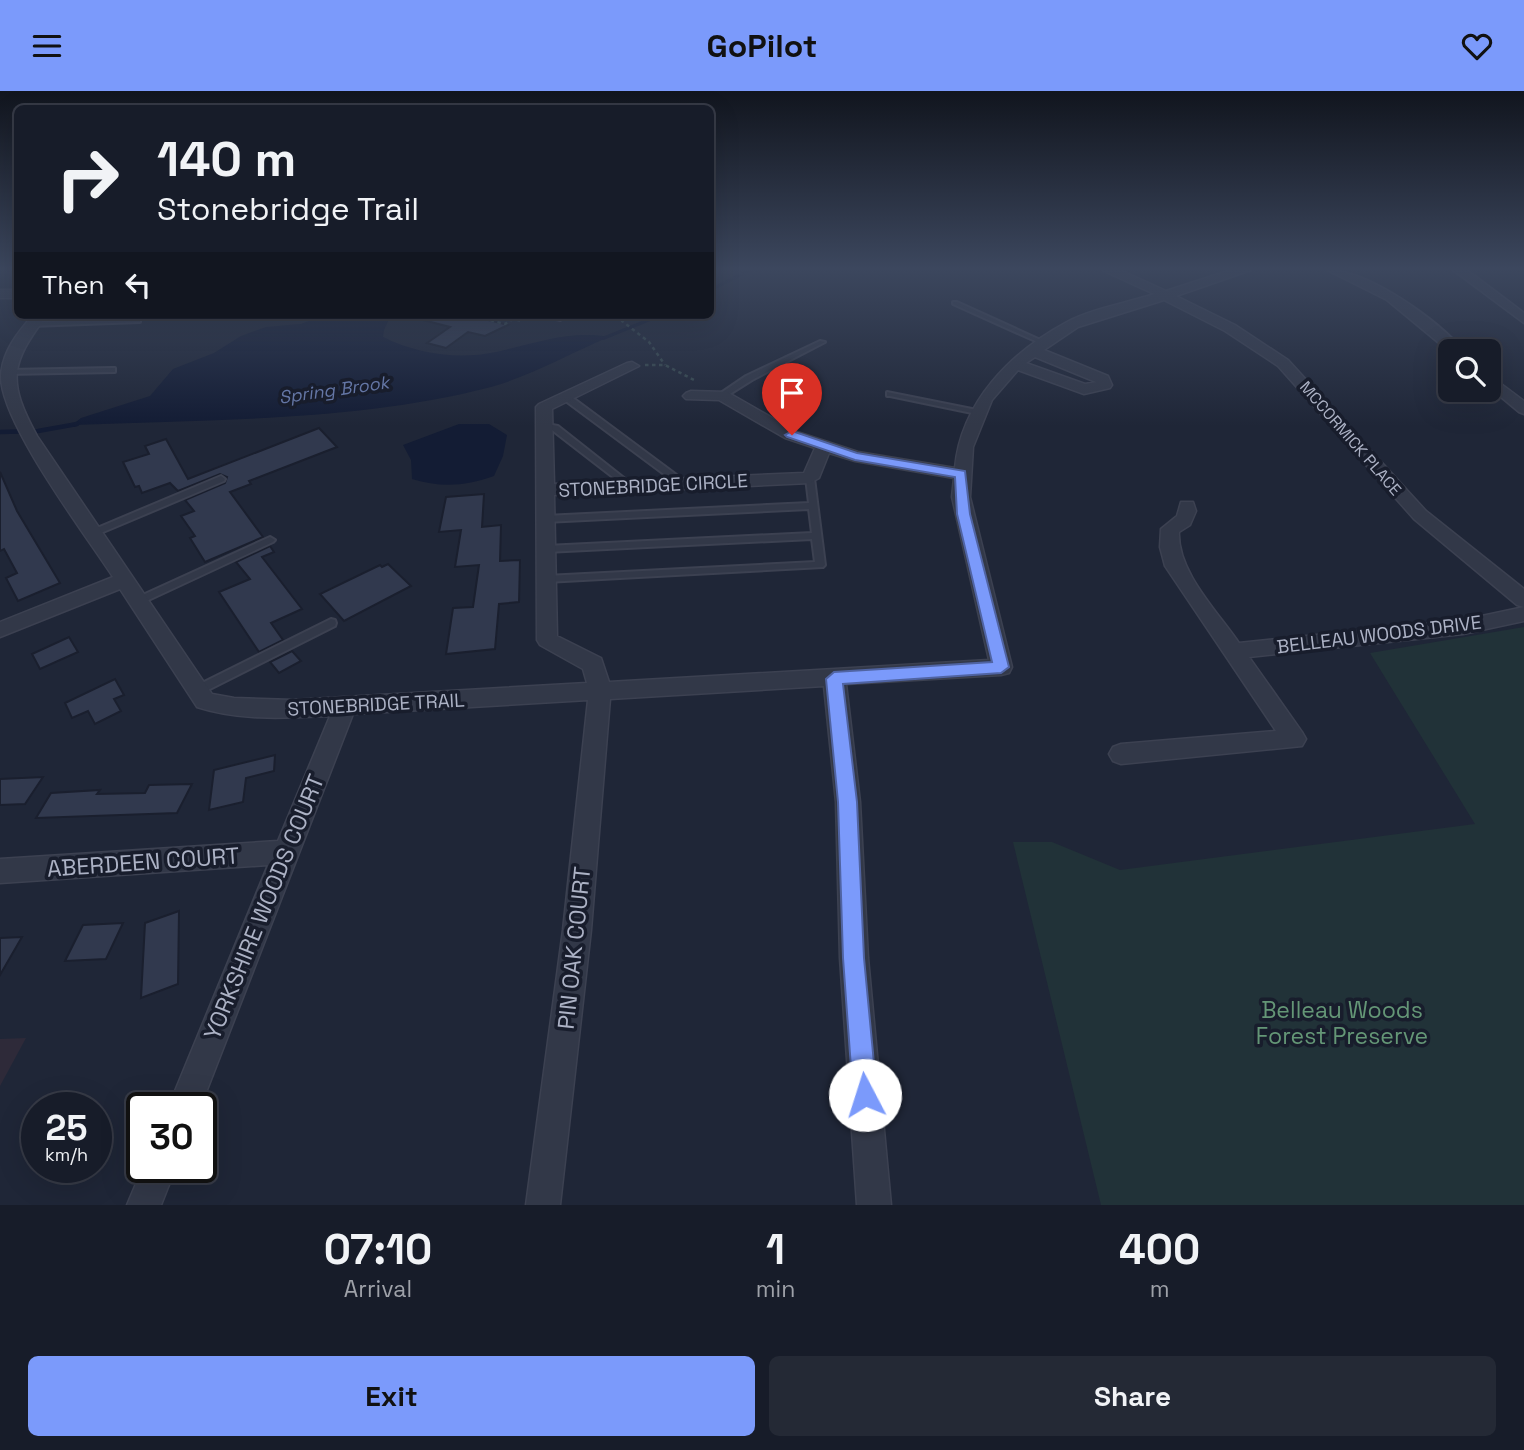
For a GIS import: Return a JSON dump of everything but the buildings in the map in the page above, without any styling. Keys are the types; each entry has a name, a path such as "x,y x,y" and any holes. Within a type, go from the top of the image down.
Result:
{"street":[{"path":"34,322 17,344 7,372 7,389 23,427 196,691"},
{"path":"691,396 722,395 792,435 855,456 961,474 969,432 993,387 1015,364 1079,322"},
{"name":"MCCORMICK PLACE","path":"1217,322 1252,340 1283,363 1411,506 1524,600"},
{"path":"1422,322 1442,339"},
{"path":"1015,364 1084,389 1105,385 1103,379 1091,372 1038,347"},
{"path":"544,425 544,407 632,366"},
{"path":"1501,389 1524,409"},
{"name":"STONEBRIDGE CIRCLE","path":"544,425 547,640 593,664 600,691"},
{"path":"810,478 824,446"},
{"name":"STONEBRIDGE TRAIL","path":"196,691 205,701 234,707 268,709 834,679 1001,667 963,514 961,474"},
{"name":"STONEBRIDGE CIRCLE","path":"545,490 810,478"},
{"path":"1121,754 1294,740 1184,581 1170,554 1170,530 1185,520 1187,506"},
{"path":"0,630 124,580"},
{"name":"BELLEAU WOODS DRIVE","path":"1233,651 1463,627 1524,614"},
{"path":"834,679 848,802 853,958 874,1205"},
{"name":"PIN OAK COURT","path":"543,1205 577,930 600,691"},
{"name":"YORKSHIRE WOODS COURT","path":"190,1092 345,706"},
{"name":"ABERDEEN COURT","path":"0,871 287,852"},
{"path":"145,1205 154,1183"}],"lane":[{"path":"991,322 1038,347"},
{"path":"722,395 749,378 822,342"},
{"path":"7,372 112,370"},
{"path":"890,394 978,412"},
{"path":"566,397 683,484"},
{"path":"544,425 555,428 629,487"},
{"path":"546,579 820,565 810,478"},
{"path":"93,533 221,479"},
{"path":"545,519 813,506"},
{"path":"546,549 817,536"},
{"path":"138,601 271,540"},
{"path":"196,691 331,623"}],"path":[{"path":"624,322 636,329 649,342 665,365 722,395"},
{"path":"632,366 665,365"}],"shaded area":[{"path":"26,1038 0,1086 0,1039"}],"green space":[{"name":"Belleau Woods Forest Preserve","path":"1524,627 1524,1205 1101,1205 1013,842 1052,842 1120,870 1475,824 1370,653"}],"water":[{"path":"388,322 383,337 410,348 453,355 496,352 580,335 609,337 505,383 388,407 283,417 72,425 81,418 150,396 173,369 214,353 241,336 266,327"},
{"path":"459,424 489,424 507,435 503,456 494,476 453,485 412,479 411,460 403,445"}],"waterway":[{"name":"Spring Brook","path":"604,338 644,322"},
{"name":"Spring Brook","path":"0,432 38,431 77,424 74,425"}],"route":[{"path":"792,435 855,456 961,474 963,514 1001,667 834,679 848,802 853,958 865,1095"}]}
